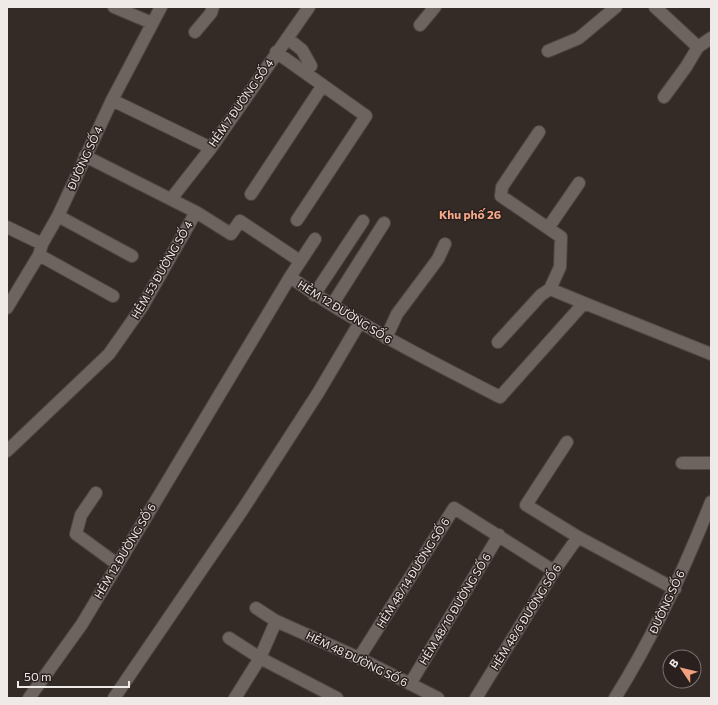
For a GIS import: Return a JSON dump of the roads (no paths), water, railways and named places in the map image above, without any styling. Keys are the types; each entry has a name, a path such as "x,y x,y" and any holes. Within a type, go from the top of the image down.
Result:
{"street":[{"path":"114,7 152,23"},
{"name":"ĐƯỜNG SỐ 4","path":"7,308 41,250 112,100 160,7"},
{"path":"195,32 211,13 213,7"},
{"name":"HẺM 7 ĐƯỜNG SỐ 4","path":"171,199 210,148 309,7"},
{"path":"420,25 435,7"},
{"path":"548,51 579,38 616,7"},
{"path":"655,7 698,47"},
{"path":"287,38 302,50 311,66"},
{"path":"664,97 686,68 698,47 711,38"},
{"path":"276,52 366,116 297,220"},
{"path":"251,194 323,85"},
{"path":"112,100 210,148"},
{"path":"498,342 540,296 550,289 560,267 561,237 501,196 502,187 539,132"},
{"name":"HẺM 53 ĐƯỜNG SỐ 4","path":"7,451 109,354 142,307 196,212 85,156"},
{"path":"548,228 579,183"},
{"path":"196,212 231,234 240,221 300,261"},
{"path":"58,216 132,256"},
{"path":"314,294 363,221"},
{"path":"332,305 384,223"},
{"path":"7,227 113,296"},
{"path":"290,277 315,240"},
{"path":"386,338 397,314 438,259 445,244"},
{"name":"HẺM 12 ĐƯỜNG SỐ 6","path":"29,698 82,624 290,277 314,294 386,338 500,397 584,303"},
{"path":"550,289 711,354"},
{"path":"114,698 243,509 318,393 360,322"},
{"path":"567,442 526,505 578,537 674,589"},
{"path":"682,463 711,463"},
{"path":"96,493 81,516 76,534 117,564"},
{"name":"ĐƯỜNG SỐ 6","path":"615,698 639,660 674,589 711,502"},
{"name":"HẺM 48/14 ĐƯỜNG SỐ 6","path":"359,658 454,508 554,571"},
{"name":"HẺM 48/10 ĐƯỜNG SỐ 6","path":"410,684 499,535"},
{"name":"HẺM 48/6 ĐƯỜNG SỐ 6","path":"476,698 554,571 578,537"},
{"name":"HẺM 48 ĐƯỜNG SỐ 6","path":"256,608 276,621 359,658 435,698"},
{"path":"235,698 260,658 276,621"},
{"path":"228,638 260,658 337,698"}],"district":[{"name":"Khu phố 26","path":"470,215"}]}
